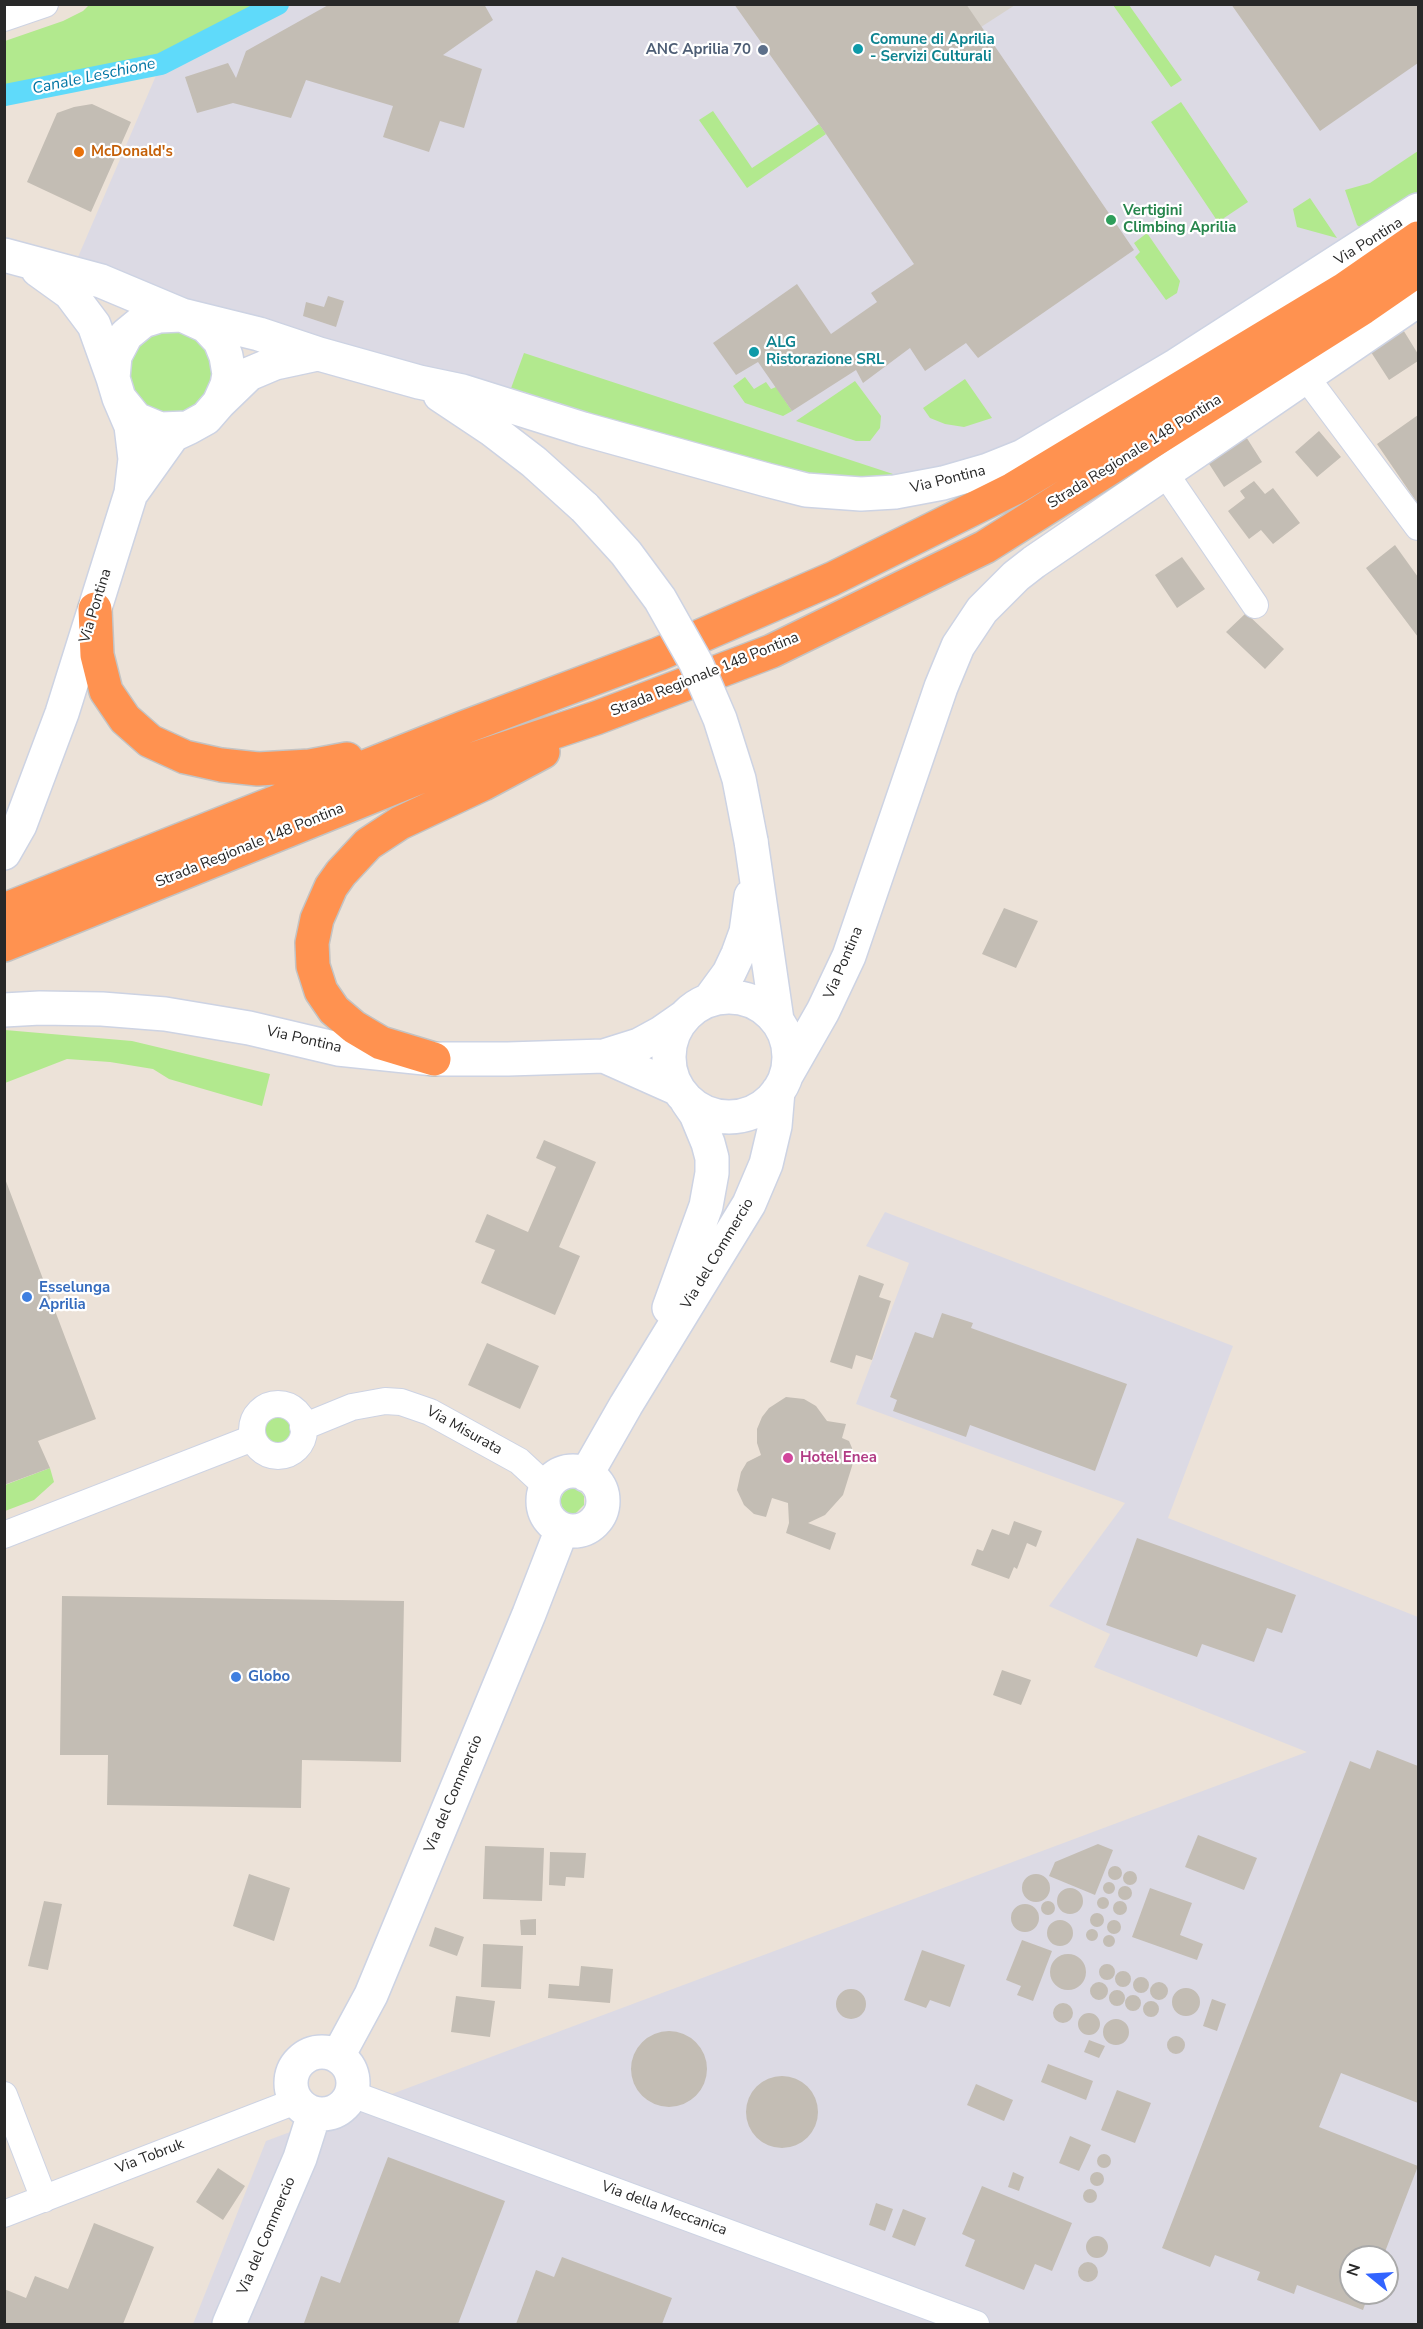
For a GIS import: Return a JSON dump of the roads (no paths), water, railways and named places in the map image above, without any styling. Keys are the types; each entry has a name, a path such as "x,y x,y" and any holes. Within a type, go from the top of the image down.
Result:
{"highway":[{"name":"Strada Regionale 148 Pontina","path":"4,910 465,727 659,654 800,593 1013,489 1343,290 1419,238"},
{"name":"Strada Regionale 148 Pontina","path":"4,945 423,776 596,718 772,651 985,547 1419,270"},
{"path":"95,609 97,655 106,691 125,718 150,741 185,757 221,765 258,769 310,766 362,756 465,727"},
{"path":"434,1059 381,1043 344,1019 327,1001 315,976 312,956 314,931 323,902 348,864 368,844 381,835 420,813 529,761 596,718"}],"street":[{"path":"4,18 45,4"},
{"name":"Via Pontina","path":"419,382 462,391 583,429 806,489 851,494 908,490 988,470 1043,445 1210,344 1419,210"},
{"path":"14,258 101,281 206,326 220,341 226,356 229,374 219,404"},
{"path":"14,258 70,293 94,325 131,426 135,459 131,493"},
{"name":"Via Pontina","path":"782,1082 823,1011 849,956 940,687 965,633 982,610 1016,576 1419,300"},
{"path":"188,428 160,429 136,419 116,388 115,356 126,335 143,321 159,316 182,315 259,334 319,354 419,382 491,429 534,462 585,508 626,553 660,599 696,663 720,719 739,779 751,841 777,1020"},
{"path":"131,493 173,435 206,418 249,374 275,363 319,354"},
{"path":"1306,377 1419,527"},
{"path":"1165,473 1255,605"},
{"name":"Via Pontina","path":"4,853 20,825 62,713 131,493"},
{"path":"697,1008 728,996 747,999 763,1007 777,1020 786,1036 789,1055 782,1082 761,1108 739,1117 714,1116 700,1110 682,1095 671,1076 668,1061 669,1046 675,1030 729,973 746,932 753,876 751,841"},
{"name":"Via Pontina","path":"4,1010 102,1009 165,1014 249,1028 338,1049 434,1059 508,1059 604,1056 639,1045 697,1008"},
{"name":"Via Pontina","path":"604,1056 682,1095"},
{"name":"Via del Commercio","path":"586,1475 626,1405 749,1204 766,1164 782,1082"},
{"name":"Via del Commercio","path":"626,1405 674,1296 710,1191 712,1173 710,1151 703,1129 682,1095"},
{"name":"Via Misurata","path":"303,1427 352,1407 385,1401 408,1404 430,1412 519,1461 547,1487"},
{"path":"280,1404 296,1411 303,1427 300,1443 287,1454 271,1454 257,1445 253,1438 253,1422 257,1414 271,1405 280,1404"},
{"path":"4,1535 253,1438"},
{"path":"568,1472 586,1475 599,1486 603,1496 600,1515 593,1524 584,1529 570,1531 562,1529 546,1514 543,1504 547,1487 554,1479 568,1472"},
{"name":"Via del Commercio","path":"339,2056 372,1995 562,1529"},
{"path":"315,2052 339,2056 347,2063 352,2073 354,2084 352,2094 338,2110 327,2114 305,2107 292,2092 293,2070 299,2061 315,2052"},
{"name":"Via della Meccanica","path":"352,2094 976,2325"},
{"path":"4,2095 44,2199"},
{"name":"Via del Commercio","path":"229,2325 300,2158 305,2107"},
{"name":"Via Tobruk","path":"4,2214 305,2107"}],"waterway":[{"name":"Canale Leschione","path":"5,95 161,64 278,4"}],"place":[{"name":"Comune di Aprilia - Servizi Culturali","path":"858,49"},
{"name":"ANC Aprilia 70","path":"763,50"},
{"name":"McDonald's","path":"79,152"},
{"name":"Vertigini Climbing Aprilia","path":"1111,220"},
{"name":"ALG Ristorazione SRL","path":"754,352"},
{"name":"Esselunga Aprilia","path":"27,1297"},
{"name":"Hotel Enea","path":"788,1458"},
{"name":"Globo","path":"236,1677"}]}
